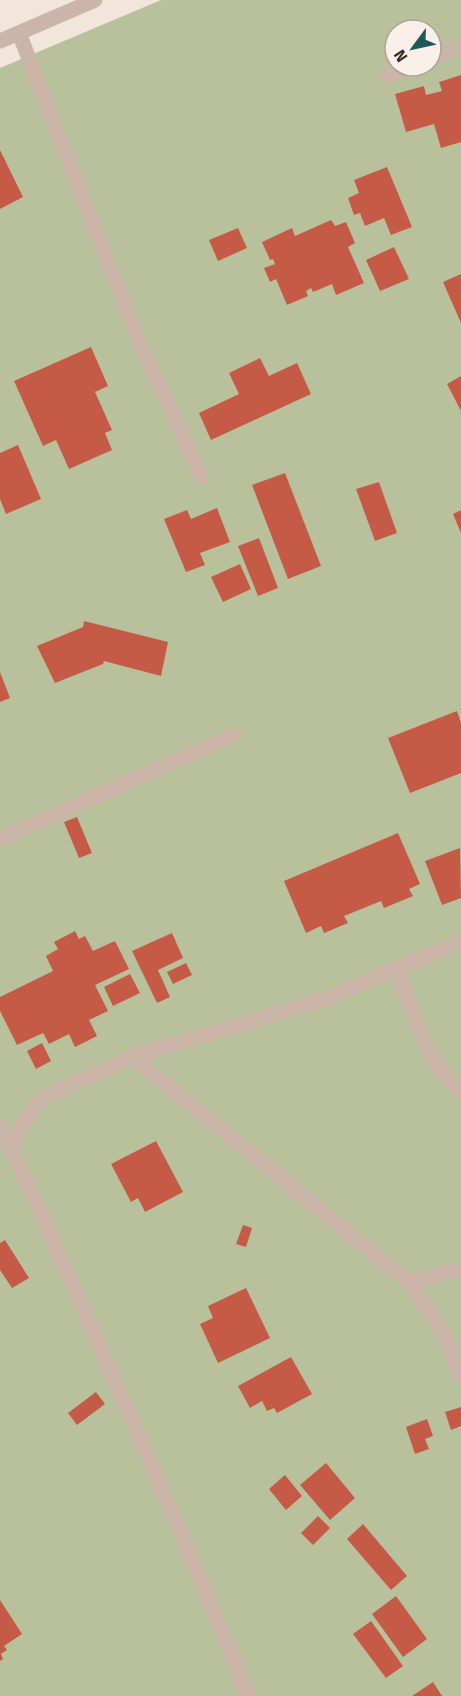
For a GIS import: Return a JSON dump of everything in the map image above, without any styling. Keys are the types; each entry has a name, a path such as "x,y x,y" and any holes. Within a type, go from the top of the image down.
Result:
{"street":[{"path":"0,41 95,0"},
{"path":"19,33 135,331 201,476"},
{"path":"443,53 461,46"},
{"path":"0,838 234,735"},
{"path":"10,1149 24,1122 41,1099 132,1057 326,999 461,940"},
{"path":"397,969 427,1045 449,1080 461,1091"},
{"path":"132,1057 410,1282 457,1353 461,1377"},
{"path":"0,1126 34,1197 162,1488 249,1696"},
{"path":"410,1282 461,1270"}],"green space":[{"path":"161,0 461,0 461,1696 0,1696 0,68"}],"building":[{"path":"461,75 461,142 441,148 434,124 406,132 395,94 424,86 426,95 442,91 439,82"},
{"path":"0,150 23,197 0,209"},
{"path":"387,167 412,227 391,235 384,218 365,226 360,213 354,215 348,198 359,193 354,180"},
{"path":"331,220 335,226 346,222 355,243 348,247 364,283 336,295 332,284 313,292 311,288 306,291 308,296 287,305 276,279 270,282 264,268 275,264 273,259 270,260 262,242 292,228 295,236"},
{"path":"238,228 247,248 218,261 209,240"},
{"path":"394,247 409,279 380,291 366,260"},
{"path":"461,274 461,323 443,282"},
{"path":"91,347 108,386 95,392 112,430 105,433 112,450 69,469 56,440 43,446 14,381"},
{"path":"260,358 269,376 297,363 311,394 211,440 199,413 239,394 229,373"},
{"path":"461,376 461,411 447,384"},
{"path":"18,445 41,499 6,514 0,499 0,453"},
{"path":"285,473 321,566 288,579 252,485"},
{"path":"379,482 397,533 375,541 356,489"},
{"path":"217,508 230,542 200,553 205,565 186,572 164,519 187,510 191,519"},
{"path":"461,510 461,533 453,514"},
{"path":"259,538 278,588 258,596 238,546"},
{"path":"240,564 251,589 223,602 211,577"},
{"path":"84,621 168,642 161,676 104,661 103,664 55,683 37,646 83,627"},
{"path":"0,672 10,698 0,702"},
{"path":"457,711 461,723 461,773 410,793 388,738"},
{"path":"77,817 92,853 79,858 64,822"},
{"path":"398,833 420,884 409,889 413,896 384,908 381,901 344,916 348,923 324,933 321,926 306,933 284,881"},
{"path":"460,848 461,898 442,905 425,861"},
{"path":"75,931 79,939 85,936 93,951 115,941 129,969 95,985 108,1011 89,1020 97,1036 75,1047 69,1034 49,1044 43,1033 17,1045 0,1011 0,997 53,971 46,956 58,949 54,942"},
{"path":"172,933 183,958 158,970 170,997 157,1003 132,951"},
{"path":"186,963 192,975 173,984 167,972"},
{"path":"130,974 140,993 113,1006 104,987"},
{"path":"42,1043 51,1061 36,1069 27,1051"},
{"path":"156,1141 183,1192 145,1212 138,1198 131,1202 111,1164"},
{"path":"243,1225 252,1228 246,1247 236,1244"},
{"path":"5,1240 29,1278 12,1288 0,1270 0,1243"},
{"path":"246,1288 270,1338 218,1363 200,1324 213,1318 208,1306"},
{"path":"291,1357 312,1394 277,1413 274,1408 267,1411 262,1401 250,1408 238,1386"},
{"path":"96,1392 105,1404 77,1425 68,1413"},
{"path":"461,1407 461,1426 451,1430 445,1412"},
{"path":"427,1419 433,1436 425,1439 429,1449 415,1454 406,1427"},
{"path":"326,1463 355,1498 330,1520 300,1485"},
{"path":"285,1475 302,1496 286,1510 269,1489"},
{"path":"318,1516 330,1528 313,1545 301,1533"},
{"path":"363,1524 407,1576 391,1590 347,1539"},
{"path":"396,1596 427,1639 403,1657 372,1614"},
{"path":"0,1600 22,1634 4,1646 7,1650 1,1654 3,1659 0,1661"},
{"path":"371,1621 403,1666 386,1678 353,1634"},
{"path":"433,1682 442,1696 412,1696"}]}
